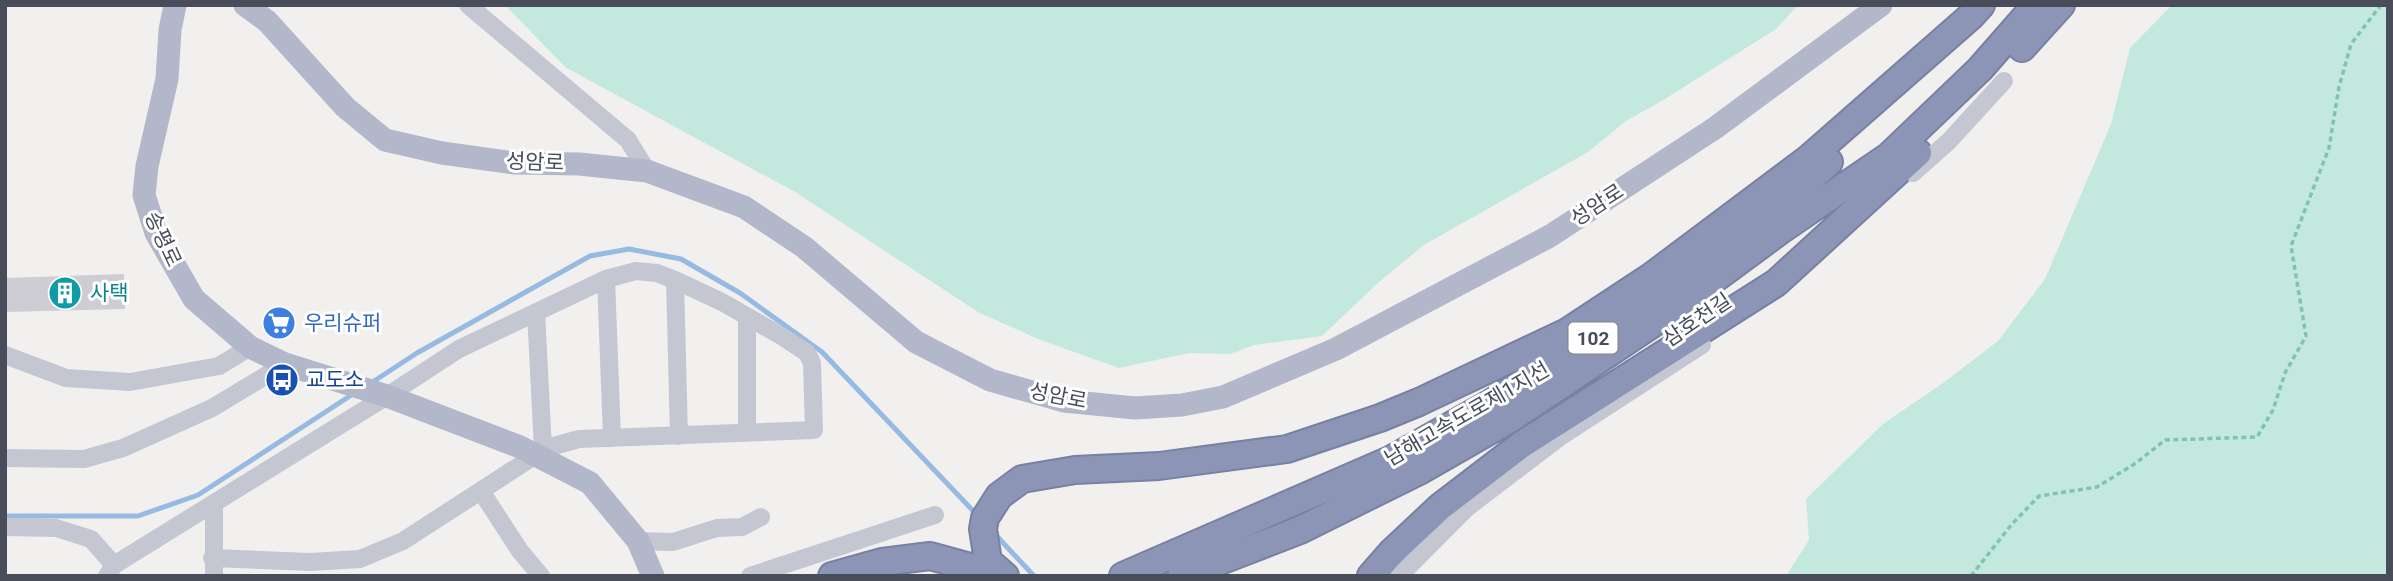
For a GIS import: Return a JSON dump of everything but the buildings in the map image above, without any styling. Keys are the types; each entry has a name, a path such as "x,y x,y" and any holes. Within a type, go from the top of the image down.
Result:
{"highway":[{"path":"1003,575 988,561 985,518 999,496 1022,479 1075,470 1159,466 1287,449 1409,406 1567,332 1652,276 1808,159 1981,5"},
{"name":"남해고속도로제1지선","path":"1123,576 1390,460 1491,403 1622,320 1802,186 1933,71 2000,5"},
{"name":"남해고속도로제1지선","path":"1181,576 1300,530 1421,470 1510,419 1667,314 1781,230 1889,156 1980,69 2036,5"},
{"path":"1371,576 1440,506 1521,445 1776,284 1920,152 2061,5"},
{"path":"1349,576 1410,510 1486,454 1740,290 1810,231 1889,156"},
{"path":"832,576 882,562 930,556 1003,575"}],"main road":[{"name":"송평로","path":"175,5 168,65 147,166 145,195 156,233 194,299 250,347 285,364 387,396"},
{"name":"성암로","path":"245,5 267,21 345,107 385,140 442,153 515,163 579,164 648,171 744,207 804,247 916,342 990,380 1064,401 1135,408 1182,405 1223,397 1336,349 1550,236 1715,128 1881,5"},
{"path":"387,396 520,447 540,452 590,483 638,541 653,576"}],"street":[{"path":"468,5 628,140 648,171"},
{"name":"삼호천길","path":"1399,576 1468,507 1560,437 1727,328 1801,273 1949,141 2004,81"},
{"path":"5,527 56,528 91,539 111,570 459,349 606,279 636,271 675,280 722,302 807,353 812,363 814,430 579,439 540,452 403,541 360,559 213,567 214,505"},
{"path":"606,279 612,438"},
{"path":"675,280 679,436"},
{"path":"536,312 540,452"},
{"path":"747,318 747,433"},
{"path":"5,355 66,377 130,382 219,366 250,347"},
{"path":"5,458 84,458 122,448 212,408 285,364"},
{"path":"481,491 520,551 541,576"},
{"path":"750,576 935,515"},
{"path":"638,541 673,542 717,528 742,527 761,517"}],"path":[{"path":"1971,576 2012,524 2039,496 2097,488 2165,440 2257,437 2273,410 2285,373 2306,336 2291,246 2329,148 2339,87 2351,44 2381,5"}],"green space":[{"path":"505,5 1798,5 1776,29 1626,121 1588,152 1424,245 1379,282 1322,336 1254,345 1230,354 1189,353 1119,368 1038,339 978,312 795,192 565,67"},
{"path":"2172,5 2388,5 2388,576 1786,576 1809,540 1806,499 1883,424 1998,341 2045,279 2111,124 2130,48"}],"waterway":[{"path":"371,383 417,353 590,256 629,249 681,259 740,293 822,352 979,517"},
{"path":"5,516 138,516 198,495 353,394"},
{"path":"993,532 1034,576"}],"place":[{"name":"사택","path":"65,293"},
{"name":"우리슈퍼","path":"279,323"},
{"name":"교도소","path":"282,380"}]}
